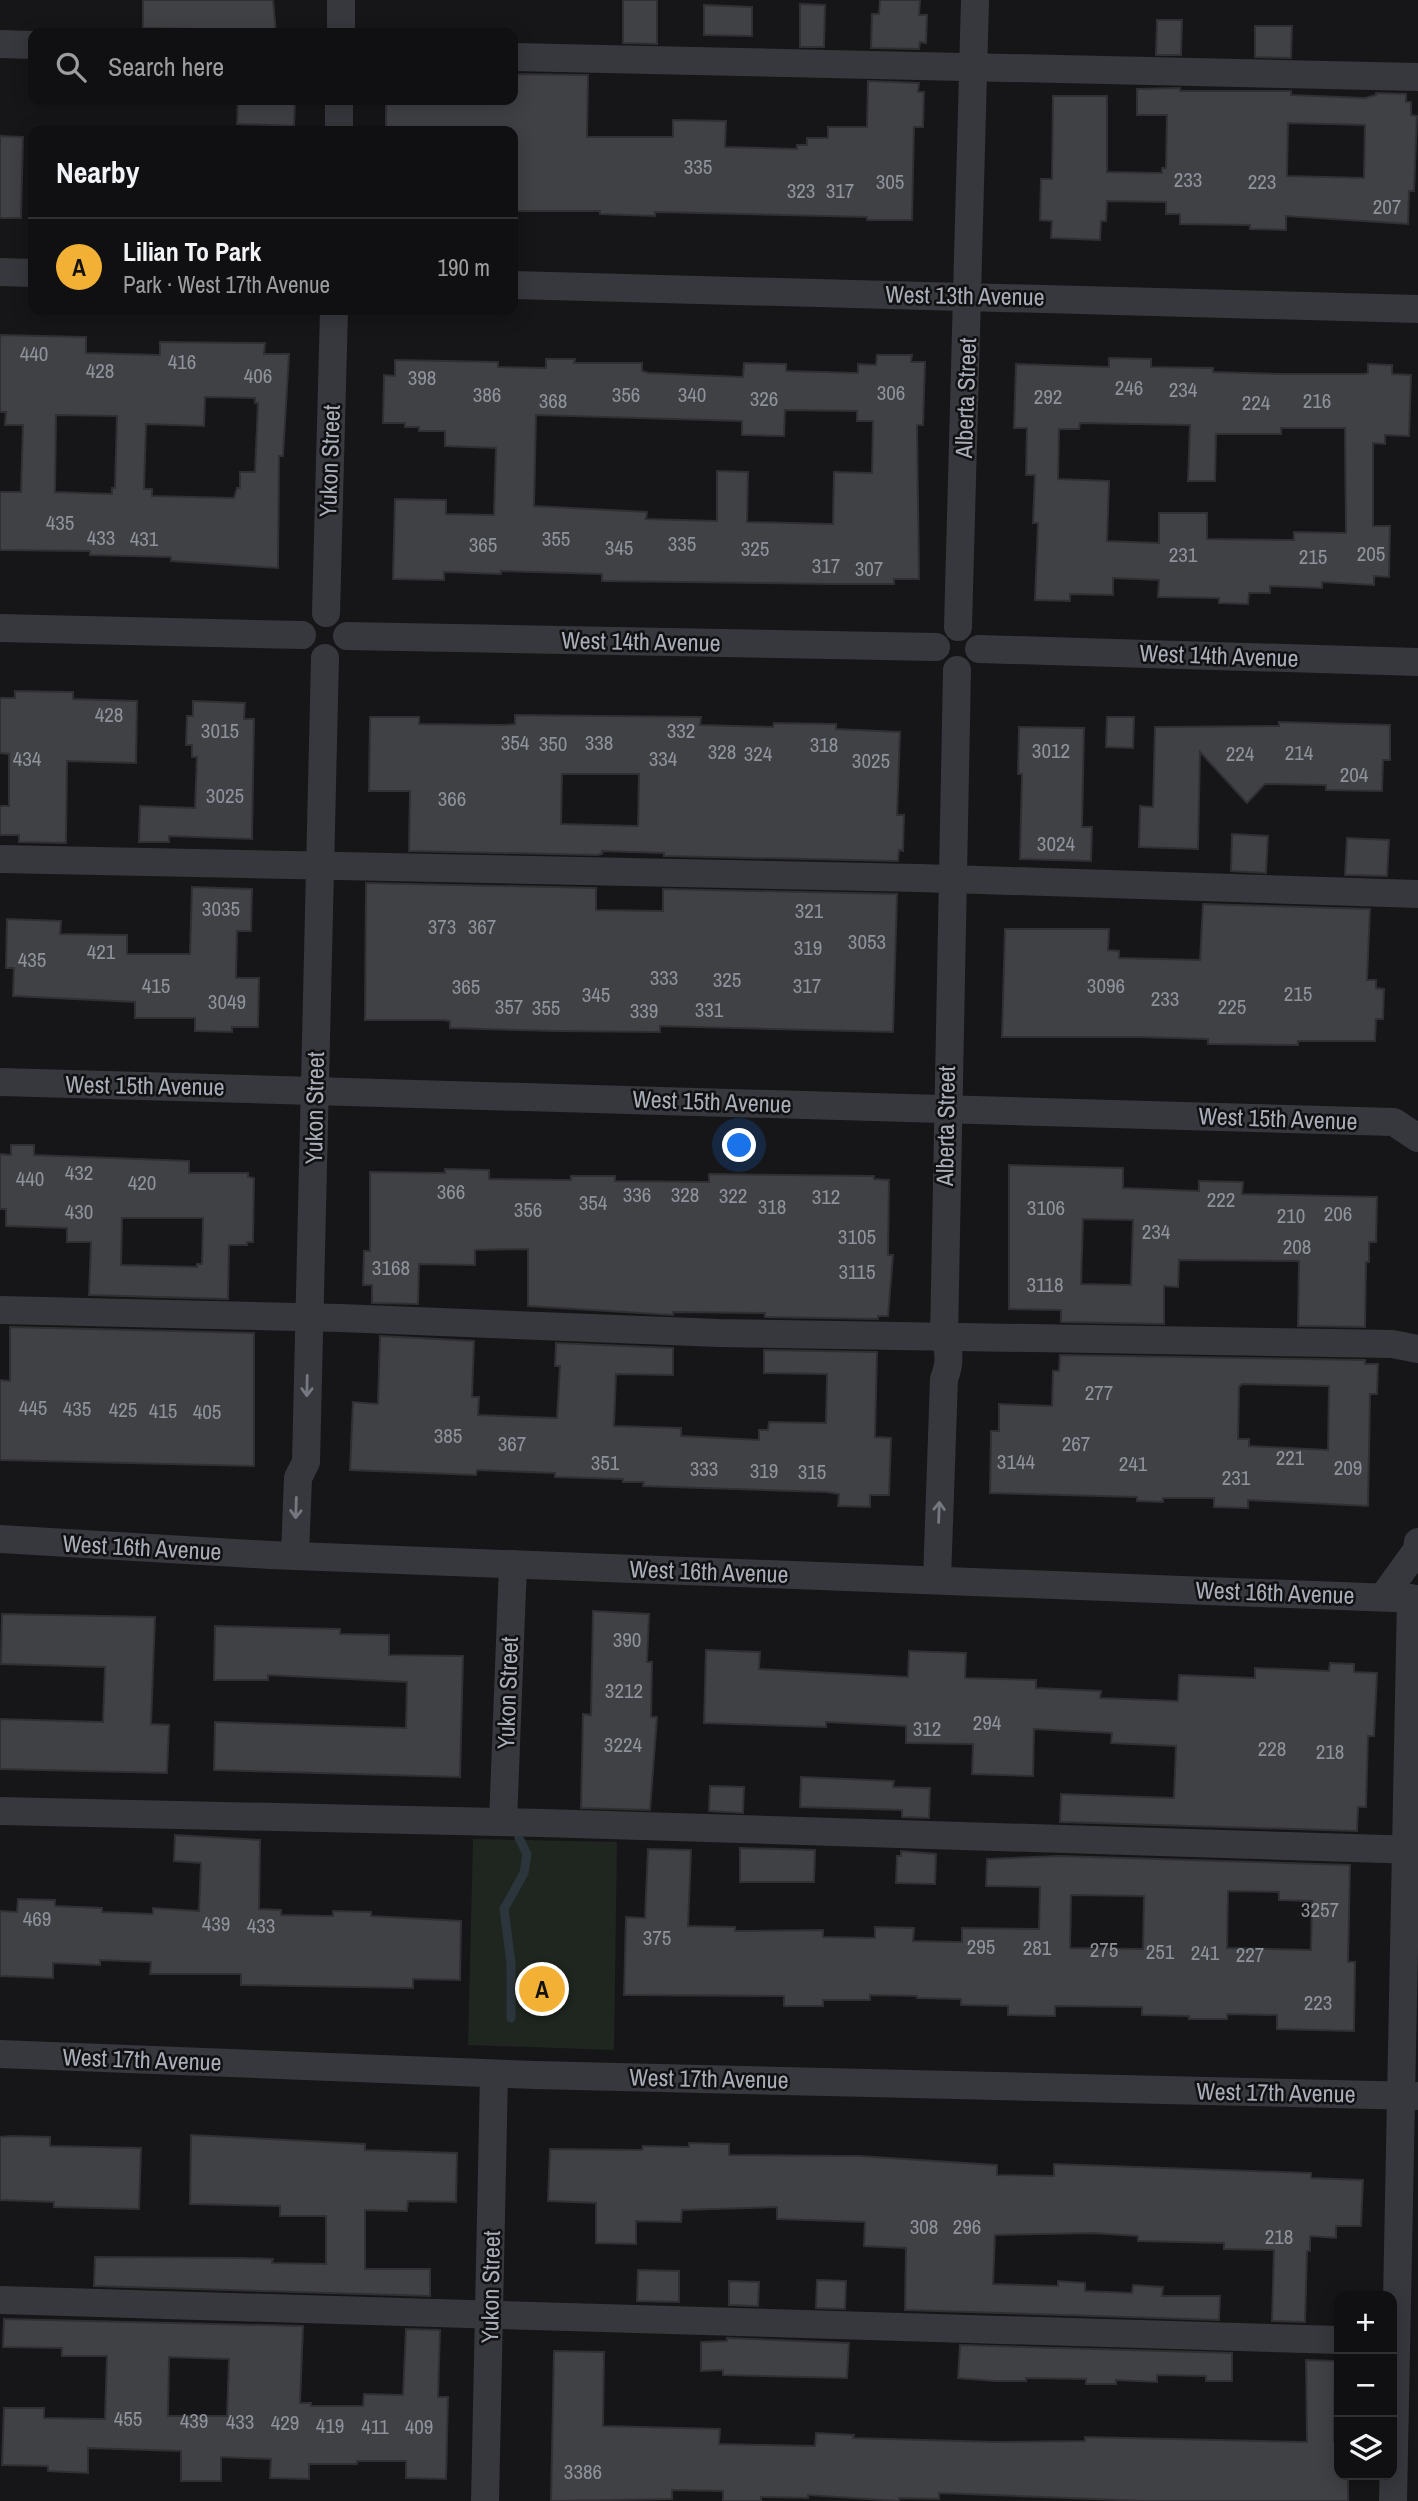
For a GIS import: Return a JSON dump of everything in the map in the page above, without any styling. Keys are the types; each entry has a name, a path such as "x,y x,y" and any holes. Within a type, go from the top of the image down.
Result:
{"street":[{"path":"341,0 341,28"},
{"name":"Alberta Street","path":"958,627 975,0"},
{"path":"0,44 28,45"},
{"path":"518,57 973,69 1418,76"},
{"path":"338,126 339,105"},
{"path":"0,272 28,273"},
{"name":"West 13th Avenue","path":"518,285 1418,309"},
{"name":"Yukon Street","path":"326,613 334,315"},
{"path":"326,613 338,618 347,636 342,649 325,658 306,648 302,635 312,617 326,613"},
{"path":"958,627 975,636 979,649 970,666 957,670 944,665 936,648 946,631 958,627"},
{"path":"0,628 302,635"},
{"name":"West 14th Avenue","path":"347,636 936,648"},
{"name":"West 14th Avenue","path":"979,649 1418,663"},
{"name":"Yukon Street","path":"295,1555 298,1478 306,1462 325,658"},
{"name":"Alberta Street","path":"937,1580 944,1379 949,1367 949,1349 944,1337 950,879 957,670"},
{"path":"0,859 950,879 1418,894"},
{"name":"West 15th Avenue","path":"0,1082 1394,1122 1418,1138"},
{"path":"0,1310 309,1317 719,1333 1392,1344 1418,1349"},
{"name":"West 16th Avenue","path":"0,1539 295,1555 1414,1599"},
{"path":"1383,1597 1418,1550 1418,1542"},
{"name":"Yukon Street","path":"503,1822 513,1564"},
{"path":"1393,2501 1402,2342 1410,2096 1414,1599"},
{"path":"0,1811 503,1822 1413,1849"},
{"name":"West 17th Avenue","path":"0,2054 494,2074 1410,2096"},
{"name":"Yukon Street","path":"485,2501 494,2074"},
{"path":"0,2300 1334,2340"}],"shaded area":[{"path":"473,1839 617,1842 614,2050 468,2045"}],"building":[{"path":"143,0 273,0 276,28 143,28"},
{"path":"623,0 657,0 657,44 623,43"},
{"path":"880,0 920,0 919,15 927,15 926,43 920,42 919,49 871,48 872,14 879,14"},
{"path":"800,4 825,5 824,47 800,47"},
{"path":"704,5 752,7 752,36 704,35"},
{"path":"1157,20 1182,20 1181,55 1156,55"},
{"path":"1255,26 1292,26 1291,58 1255,57"},
{"path":"518,74 588,75 587,137 673,137 673,120 726,121 725,147 797,149 797,145 807,145 807,138 828,138 828,127 867,127 868,81 919,83 918,92 924,92 923,127 914,127 912,220 655,212 655,216 600,214 600,211 518,211 518,126 386,126 386,105 518,105"},
{"path":"1137,89 1291,91 1291,95 1365,98 1376,93 1406,94 1406,102 1411,102 1411,115 1417,116 1414,191 1409,191 1408,224 1286,216 1286,230 1250,229 1250,225 1180,224 1180,214 1166,214 1166,202 1107,201 1106,221 1101,221 1100,240 1051,238 1052,221 1040,220 1041,179 1052,179 1053,96 1107,96 1107,172 1162,173 1162,168 1166,168 1167,115 1137,115","holes":["1288,123 1365,125 1364,178 1287,176"]},
{"path":"238,105 295,105 294,126 237,124"},
{"path":"0,136 23,137 21,218 0,218"},
{"path":"0,335 86,337 86,353 160,355 160,342 265,343 264,354 289,354 283,456 279,456 278,568 171,561 171,557 90,555 90,551 0,550 0,492 21,492 23,425 5,425 6,412 0,412","holes":["205,397 255,398 255,403 258,403 255,472 240,472 240,488 237,488 234,498 152,496 152,489 144,489 146,424 204,426","56,415 117,416 115,488 112,488 112,494 55,492"]},
{"path":"877,355 912,355 911,362 925,362 923,425 917,425 919,579 894,579 894,584 602,581 602,574 501,571 501,574 444,572 444,580 393,579 395,499 446,500 446,514 494,515 496,448 445,446 445,431 419,431 419,427 405,427 405,423 383,423 384,375 395,376 395,360 498,362 498,367 546,368 546,359 575,359 574,363 642,363 642,371 649,373 743,377 744,363 786,364 786,371 858,373 858,364 876,365","holes":["785,410 857,411 857,421 873,421 872,473 834,472 833,524 747,522 748,472 717,471 717,521 646,519 647,512 534,506 536,415 742,421 742,435 784,436"]},
{"path":"1109,358 1151,359 1151,367 1213,368 1213,372 1364,374 1368,373 1368,364 1392,365 1392,374 1411,375 1409,436 1385,435 1385,444 1373,443 1373,526 1390,526 1389,577 1374,576 1374,585 1322,582 1322,588 1270,586 1270,593 1249,593 1248,604 1219,603 1219,598 1158,597 1159,580 1113,578 1113,595 1070,594 1070,601 1035,600 1038,523 1033,523 1035,475 1026,475 1027,428 1014,428 1016,364 1109,367","holes":["1080,423 1190,425 1188,481 1215,481 1216,434 1281,434 1281,428 1345,428 1346,533 1294,532 1294,540 1207,539 1207,513 1159,513 1159,543 1107,541 1109,481 1058,479 1059,429 1079,429"]},
{"path":"15,691 73,692 73,699 137,701 136,763 67,761 66,843 19,842 19,835 0,835 0,806 9,806 9,754 0,753 0,698 15,698"},
{"path":"193,701 245,703 244,719 254,719 252,839 169,836 169,842 139,842 140,806 195,808 197,757 192,757 192,745 186,745 187,716 193,716"},
{"path":"515,715 701,717 700,725 773,727 774,723 836,724 836,729 900,732 897,815 904,815 903,851 899,850 898,861 664,856 664,853 602,851 602,854 597,855 409,851 410,791 369,791 370,717 419,717 419,724 515,724","holes":["562,774 639,774 638,826 561,824"]},
{"path":"1107,717 1134,717 1133,748 1106,747"},
{"path":"1279,722 1390,725 1390,760 1383,760 1382,791 1326,790 1326,785 1265,784 1247,803 1200,752 1198,849 1139,847 1140,806 1153,807 1155,727 1279,726"},
{"path":"1019,727 1084,728 1082,827 1092,827 1091,861 1020,859 1022,774 1018,774"},
{"path":"1232,834 1268,836 1266,873 1231,871"},
{"path":"1347,838 1389,840 1387,876 1345,875"},
{"path":"366,883 596,888 596,910 663,911 663,889 897,894 893,1032 660,1026 660,1032 556,1031 450,1028 450,1021 443,1020 365,1020"},
{"path":"192,887 252,889 251,931 237,931 236,978 259,978 258,1027 232,1027 232,1032 195,1031 195,1018 135,1018 135,1002 13,996 14,968 6,968 7,919 61,921 60,934 127,935 127,954 190,954"},
{"path":"1203,904 1370,909 1367,980 1376,980 1376,988 1384,989 1383,1019 1376,1019 1375,1041 1298,1041 1298,1045 1208,1044 1208,1039 1137,1037 1002,1037 1005,929 1109,929 1108,950 1119,951 1119,958 1200,960"},
{"path":"11,1145 34,1145 34,1155 189,1161 189,1173 248,1173 248,1177 254,1178 253,1242 247,1242 247,1245 229,1245 228,1299 89,1295 91,1242 67,1242 67,1228 6,1226 6,1209 0,1209 0,1154 11,1155","holes":["122,1218 203,1218 202,1264 197,1264 197,1267 121,1265"]},
{"path":"1009,1165 1123,1168 1123,1188 1199,1191 1199,1181 1243,1182 1242,1194 1377,1197 1376,1242 1369,1242 1369,1262 1366,1262 1365,1327 1298,1326 1299,1261 1179,1260 1178,1287 1164,1286 1164,1324 1061,1322 1061,1310 1009,1309","holes":["1083,1219 1133,1220 1131,1285 1081,1284"]},
{"path":"445,1169 489,1170 489,1179 571,1180 571,1176 615,1176 615,1181 709,1182 709,1174 874,1176 874,1179 889,1180 888,1255 893,1255 888,1316 878,1316 878,1319 765,1317 765,1313 673,1312 673,1315 528,1306 528,1249 475,1250 475,1265 419,1264 418,1304 372,1303 372,1285 363,1285 364,1251 370,1251 370,1172 445,1173"},
{"path":"10,1327 254,1333 254,1466 0,1460 0,1380 10,1381"},
{"path":"380,1336 474,1341 472,1397 479,1397 478,1415 557,1418 560,1366 555,1366 556,1343 673,1348 673,1375 616,1374 614,1426 681,1428 681,1436 759,1440 759,1430 768,1430 769,1422 826,1423 827,1374 764,1373 764,1350 877,1352 875,1437 891,1438 889,1495 870,1495 870,1507 838,1506 839,1494 826,1492 643,1486 644,1482 555,1477 555,1473 477,1470 476,1475 350,1470 353,1402 378,1404"},
{"path":"1060,1355 1365,1360 1365,1364 1378,1364 1377,1394 1370,1394 1368,1506 1248,1500 1248,1508 1214,1507 1214,1498 1163,1498 1163,1502 1137,1501 1137,1497 990,1493 991,1431 999,1431 999,1404 1052,1406 1053,1371 1059,1371","holes":["1242,1384 1329,1386 1328,1450 1249,1446 1249,1439 1238,1439 1239,1387"]},
{"path":"593,1611 649,1614 647,1662 652,1662 651,1717 657,1717 650,1810 581,1808 583,1714 591,1715"},
{"path":"2,1614 155,1617 151,1724 169,1725 167,1773 0,1769 0,1719 103,1722 105,1667 1,1664"},
{"path":"215,1626 340,1629 340,1634 389,1635 389,1655 463,1656 460,1777 214,1770 215,1722 406,1728 407,1682 268,1675 268,1680 214,1680"},
{"path":"706,1650 760,1652 759,1669 908,1677 909,1651 966,1653 965,1678 1036,1680 1036,1688 1101,1691 1100,1698 1178,1701 1179,1675 1255,1678 1255,1668 1329,1671 1330,1663 1354,1664 1354,1672 1377,1673 1374,1736 1368,1736 1366,1807 1358,1807 1357,1831 1060,1822 1061,1794 1174,1798 1176,1746 1111,1743 1112,1733 1034,1729 1033,1776 972,1774 973,1744 906,1743 906,1726 826,1722 826,1727 704,1723"},
{"path":"801,1777 894,1781 893,1787 930,1788 929,1818 902,1817 902,1810 800,1807"},
{"path":"710,1786 744,1787 743,1813 709,1811"},
{"path":"175,1835 260,1840 259,1909 281,1910 281,1915 333,1916 333,1911 371,1912 371,1916 461,1921 460,1980 413,1979 413,1988 241,1985 241,1974 150,1974 151,1962 100,1960 100,1965 53,1963 53,1978 0,1976 0,1911 17,1912 18,1899 55,1900 55,1906 102,1908 102,1912 153,1914 153,1908 199,1911 201,1863 174,1861"},
{"path":"740,1848 815,1850 814,1882 740,1882"},
{"path":"648,1849 691,1850 688,1926 735,1927 735,1931 823,1930 823,1937 875,1938 875,1927 914,1928 913,1941 962,1942 962,1928 1039,1929 1040,1887 986,1886 987,1859 1059,1856 1350,1865 1348,1962 1355,1962 1354,2031 1277,2029 1277,2015 1227,2014 1227,2019 1189,2019 1189,2016 1142,2015 1142,2007 1055,2006 1055,2016 1008,2015 1008,2006 961,2005 961,1999 917,1996 870,1995 870,2000 823,2000 823,2006 784,2006 784,1996 624,1995 626,1917 645,1918","holes":["1228,1891 1279,1892 1279,1900 1312,1901 1311,1950 1227,1948","1071,1895 1144,1896 1143,1949 1070,1948"]},
{"path":"901,1851 936,1854 935,1884 896,1883 897,1856 901,1856"},
{"path":"191,2135 365,2144 365,2150 457,2153 456,2202 408,2201 407,2211 365,2210 365,2269 430,2269 430,2296 94,2286 95,2257 243,2258 273,2259 272,2263 326,2264 326,2216 280,2216 280,2206 190,2204"},
{"path":"0,2137 50,2137 50,2146 141,2148 139,2209 54,2207 54,2202 0,2200"},
{"path":"689,2143 729,2144 729,2155 858,2156 997,2165 997,2175 1054,2176 1054,2164 1311,2173 1311,2178 1363,2180 1361,2226 1336,2226 1336,2238 1310,2236 1310,2251 1307,2251 1305,2322 1272,2321 1274,2250 1224,2249 1224,2243 1138,2241 1138,2236 1093,2233 995,2235 993,2284 1058,2286 1058,2281 1085,2283 1085,2291 1132,2293 1133,2285 1163,2287 1162,2296 1220,2296 1219,2320 905,2310 906,2248 864,2246 865,2222 777,2219 777,2207 682,2210 681,2222 636,2221 636,2244 596,2243 596,2203 548,2201 550,2149 642,2150 643,2146 689,2147"},
{"path":"638,2270 679,2271 679,2302 637,2301"},
{"path":"817,2280 846,2281 845,2309 816,2308"},
{"path":"729,2281 759,2282 758,2306 729,2305"},
{"path":"4,2319 303,2326 300,2403 311,2403 311,2406 363,2406 364,2394 403,2395 406,2329 440,2330 438,2397 448,2397 446,2479 406,2478 406,2461 309,2464 309,2479 270,2478 271,2459 221,2457 221,2481 181,2481 181,2451 88,2448 88,2473 48,2471 48,2466 2,2465 4,2408 44,2408 44,2418 105,2419 107,2356 62,2356 62,2348 3,2347","holes":["169,2357 229,2359 227,2416 168,2416"]},
{"path":"727,2338 849,2343 847,2378 723,2375 723,2370 701,2371 701,2342 727,2341"},
{"path":"960,2345 1232,2353 1232,2381 1206,2381 1206,2376 1157,2375 1157,2382 1116,2380 1116,2384 1086,2384 1086,2379 1026,2378 1026,2381 995,2381 958,2378"},
{"path":"554,2351 604,2352 603,2426 720,2429 719,2444 815,2446 816,2433 854,2435 853,2438 997,2442 1085,2441 1085,2437 1307,2442 1306,2360 1334,2361 1334,2480 1348,2480 1348,2501 1145,2501 939,2493 939,2499 899,2498 899,2501 808,2495 808,2498 761,2497 761,2501 723,2501 723,2491 672,2490 672,2499 551,2501"}],"waterway":[{"path":"511,2018 511,1963 504,1909 524,1873 527,1854 519,1838"}],"place":[{"name":"Lilian To Park","path":"542,1989"}]}
